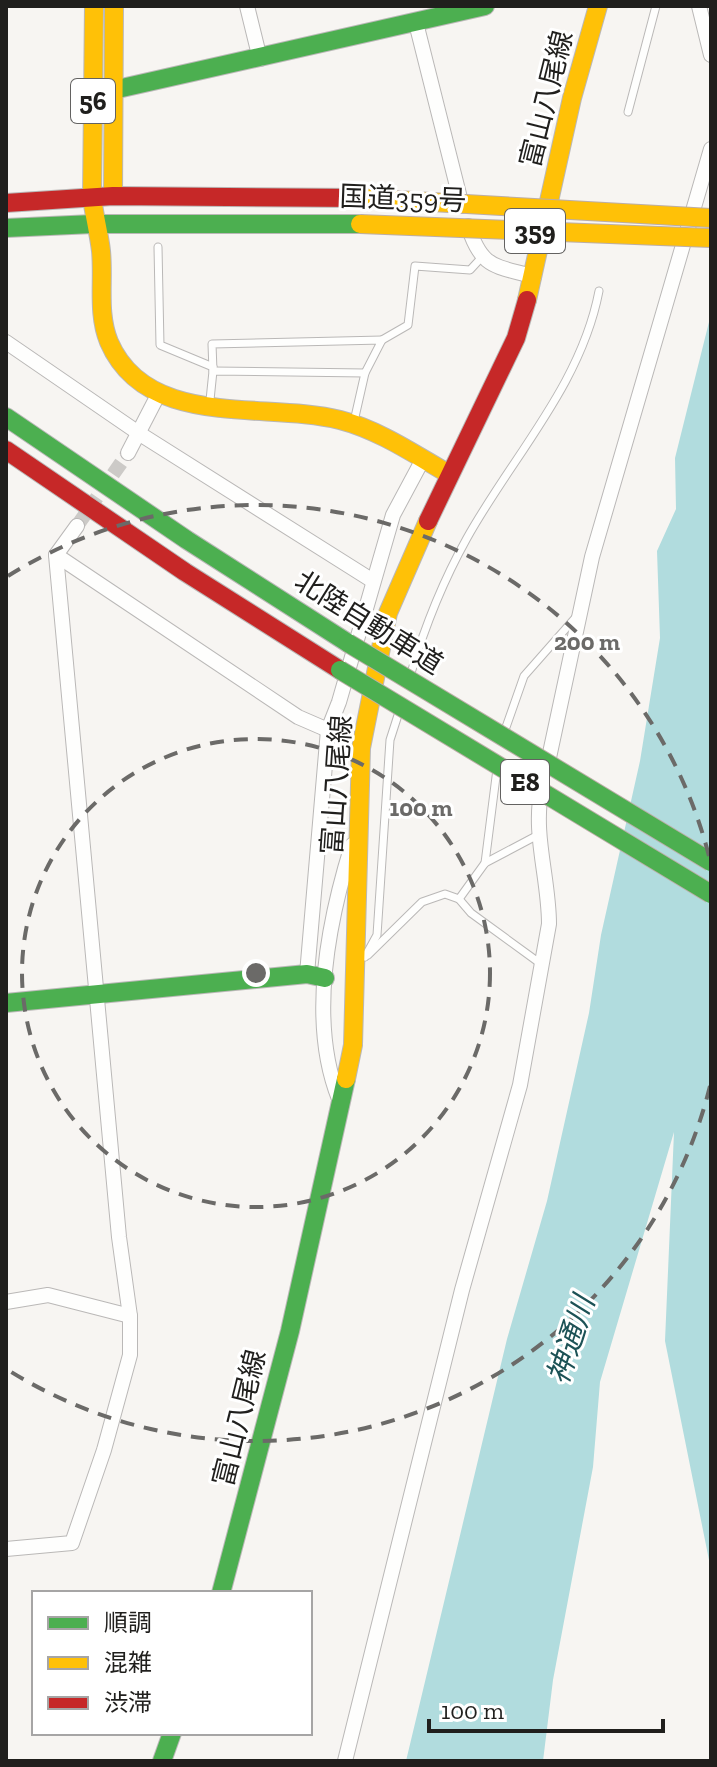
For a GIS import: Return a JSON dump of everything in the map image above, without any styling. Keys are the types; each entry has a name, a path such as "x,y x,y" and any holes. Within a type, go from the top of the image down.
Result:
{"main road":[{"name":"56","path":"92,197 94,6"},
{"name":"56","path":"113,196 114,6"},
{"path":"113,90 260,59 426,16 485,6"},
{"name":"富山八尾線","path":"222,1591 290,1331 353,1045 361,960 361,748 388,613 449,474 516,338 534,277 572,98 598,6"},
{"name":"359","path":"6,203 113,196"},
{"path":"101,246 114,224 113,196"},
{"name":"国道359号","path":"113,196 361,198 711,218"},
{"path":"92,197 93,224 101,246 104,323 109,342 130,371 158,395 203,406 325,416 353,423 449,474"},
{"name":"359","path":"6,228 93,224"},
{"name":"国道359号","path":"93,224 360,224 711,238"},
{"name":"北陸自動車道","path":"6,417 348,643 711,862"},
{"name":"北陸自動車道","path":"6,450 185,572 340,670 711,894"},
{"path":"6,1003 316,976"},
{"path":"162,1761 171,1735"}],"street":[{"path":"247,6 260,59"},
{"path":"699,6 711,55"},
{"path":"426,16 452,174 476,251 488,263 534,277"},
{"path":"345,1761 466,1276 520,1085 543,966 549,902 538,835 540,798 579,614 592,557 711,149"},
{"path":"6,342 140,434 373,581"},
{"path":"128,453 158,395"},
{"path":"340,1101 327,1069 316,976 328,730 339,702 393,515 423,459"},
{"path":"6,1549 72,1543 104,1450 130,1355 130,1316 56,555 77,526"},
{"path":"56,555 298,717 328,730"},
{"path":"316,976 360,821"},
{"path":"6,1302 48,1295 130,1316"}],"lane":[{"path":"628,112 656,6"},
{"path":"158,247 160,345 213,369 365,373"},
{"path":"210,400 212,344 382,340 408,325 415,266 470,270 482,257"},
{"path":"361,960 377,935 390,740 427,621 467,538 576,361 599,291"},
{"path":"353,423 365,373 382,340"},
{"path":"485,863 499,746 524,676 558,634 579,614"},
{"path":"459,899 485,863 538,835"},
{"path":"361,960 376,950 422,902 445,894 459,899 471,913 543,966"}],"water":[{"name":"神通川","path":"711,314 711,1570 665,1341 674,1132 600,1382 593,1467 553,1680 543,1761 406,1761 507,1339 547,1201 589,1013 601,935 640,761 660,638 657,551 676,509 675,458"}],"tunnel":[{"path":"77,526 128,453"}],"traffic: fast":[{"path":"113,90 485,6"},
{"path":"6,228 93,224 360,224"},
{"path":"6,417 187,540 348,643"},
{"path":"348,643 711,862"},
{"path":"340,670 711,894"},
{"path":"6,1003 307,974 325,978"},
{"path":"222,1591 290,1331 346,1079"},
{"path":"162,1761 171,1735"}],"traffic: slow":[{"path":"92,197 94,6"},
{"path":"113,196 114,6"},
{"path":"527,300 572,98 598,6"},
{"path":"92,197 101,251 105,331 127,370 151,389 179,400 211,407 340,420 382,436 449,474"},
{"path":"361,198 711,218"},
{"path":"360,224 711,238"},
{"path":"346,1079 353,1045 361,748 388,613 428,521"}],"traffic: jam":[{"path":"6,203 113,196 361,198"},
{"path":"428,521 516,338 527,300"},
{"path":"6,450 185,572 340,670"}]}
